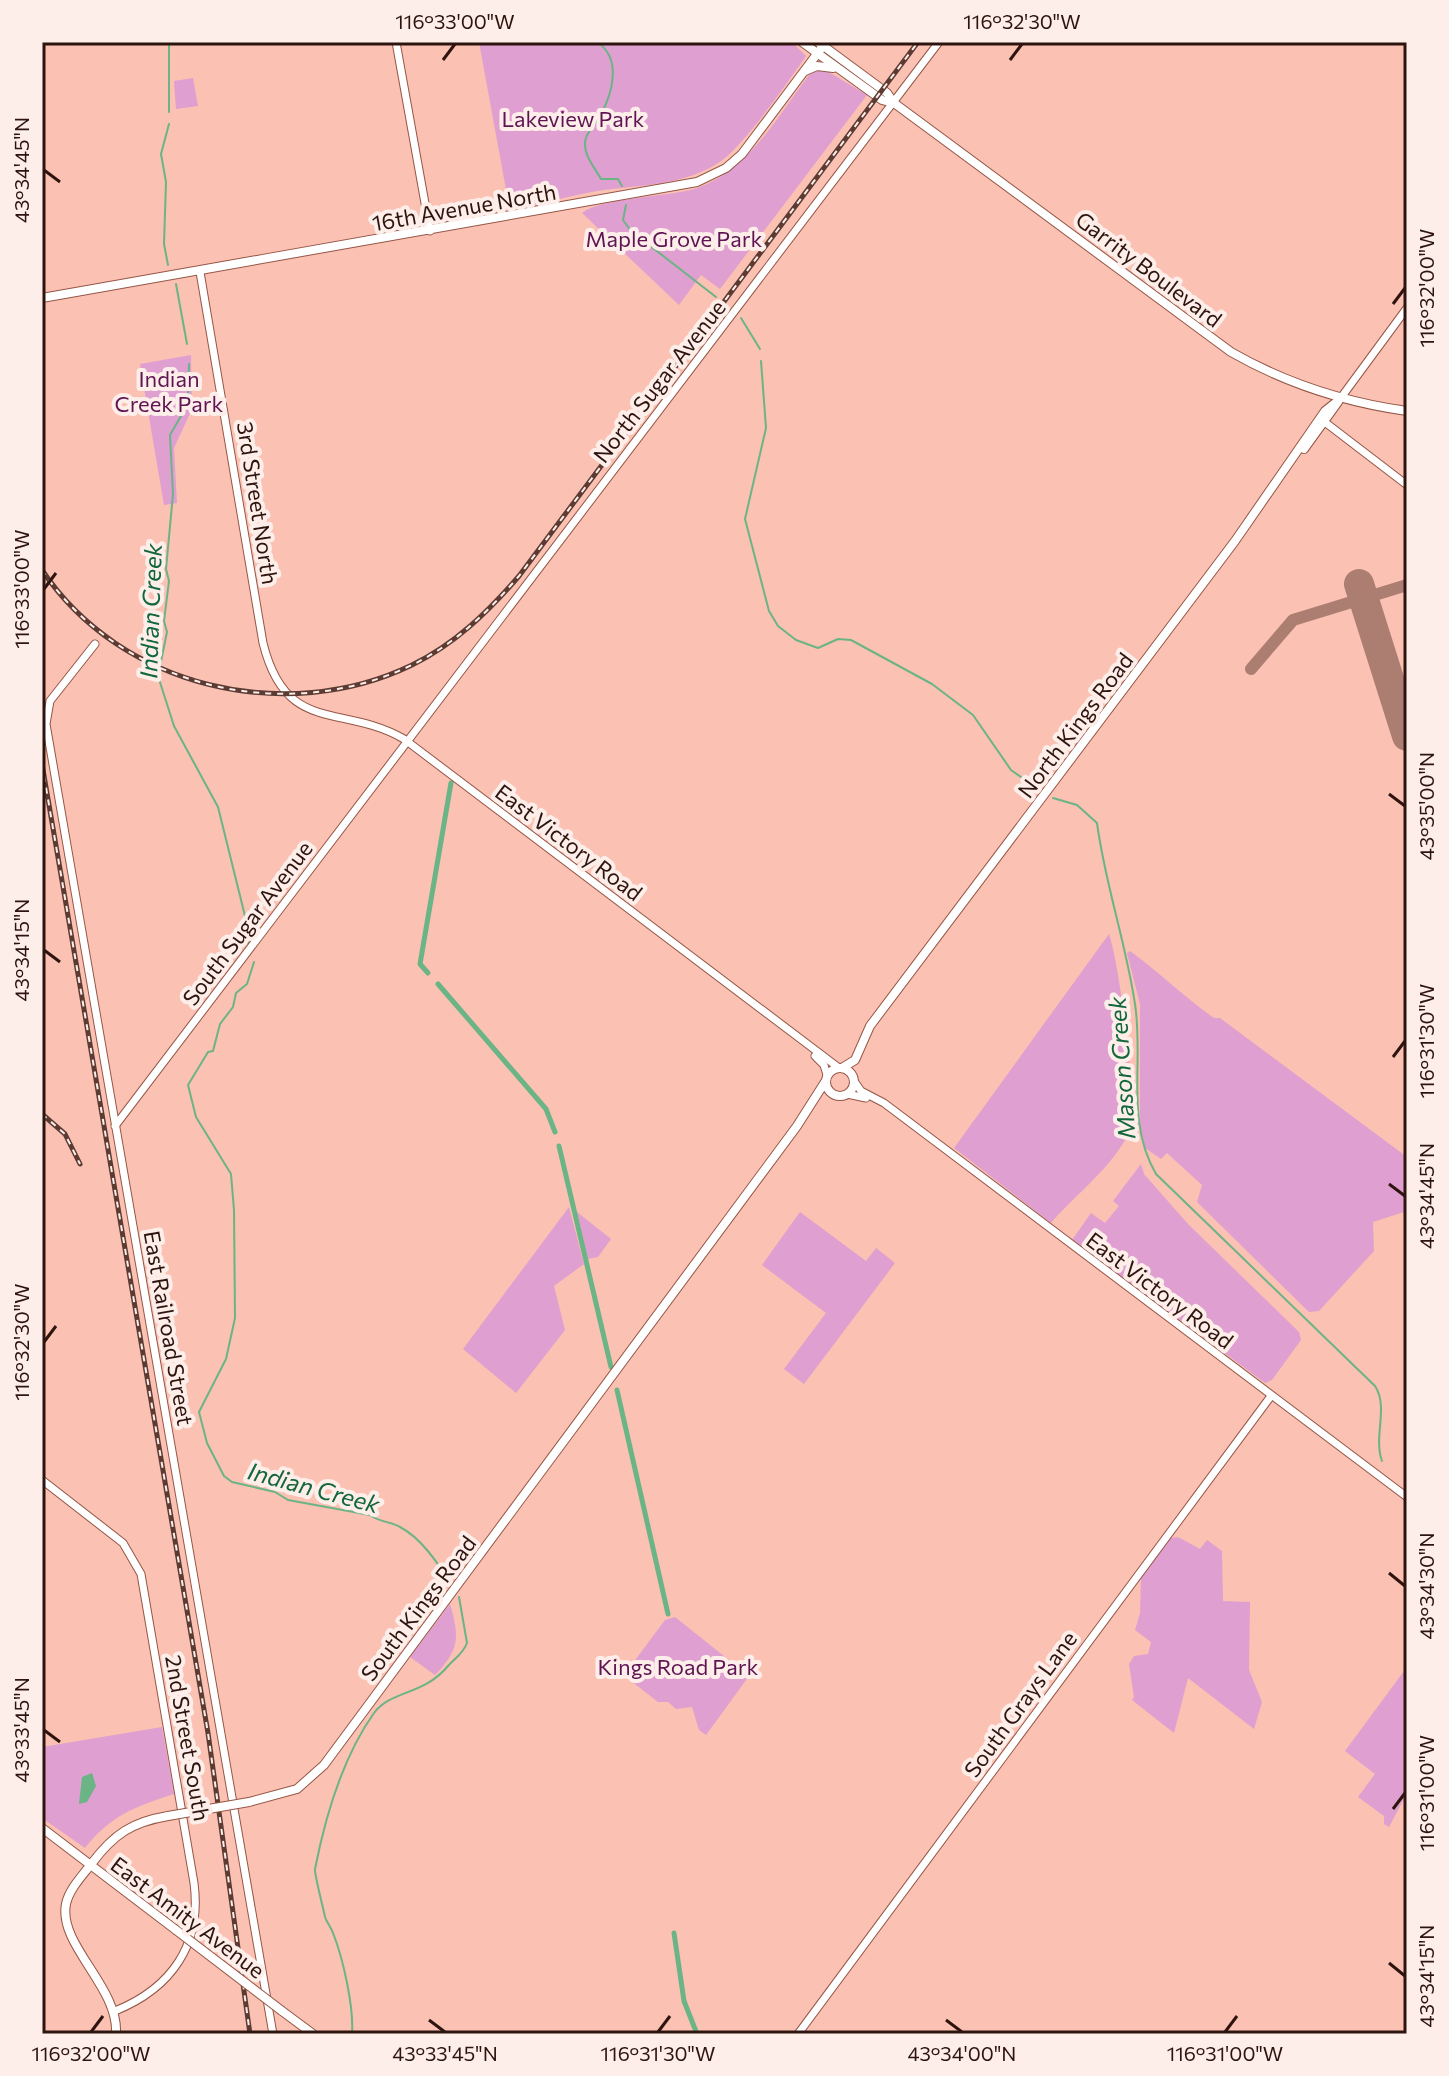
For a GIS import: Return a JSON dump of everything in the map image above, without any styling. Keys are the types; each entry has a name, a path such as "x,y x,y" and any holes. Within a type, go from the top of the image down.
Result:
{"main road":[{"name":"Garrity Boulevard","path":"802,42 819,47 887,93 894,103 1231,352 1269,373 1340,399 1407,411"},
{"name":"16th Avenue North","path":"46,297 671,189 706,179 742,154 804,72 819,47"},
{"name":"Garrity Boulevard","path":"819,47 841,71 882,100 894,103"},
{"path":"804,72 822,65 841,71"},
{"name":"North Kings Road","path":"1295,458 1326,423 1340,399"},
{"name":"North Kings Road","path":"841,1068 855,1060 867,1031 1295,458 1325,411 1340,399"},
{"name":"North Kings Road","path":"847,1094 882,1013"},
{"path":"847,1094 835,1096 826,1079 841,1068 854,1080"},
{"name":"South Kings Road","path":"797,1126 826,1079"},
{"name":"South Kings Road","path":"115,2011 70,1930 66,1916 70,1894 108,1842 127,1827 168,1816 286,1794 317,1774 797,1126 819,1101 835,1096"},
{"name":"East Amity Avenue","path":"42,1828 313,2034"},
{"path":"115,2011 116,2034"}],"street":[{"path":"396,42 430,231"},
{"name":"North Sugar Avenue","path":"407,742 660,404 737,311 939,42"},
{"name":"3rd Street North","path":"200,272 263,643 272,671 298,703"},
{"name":"North Kings Road","path":"1340,399 1407,308"},
{"path":"1326,423 1407,485"},
{"name":"East Railroad Street","path":"95,644 50,701 46,724 273,2034"},
{"name":"East Victory Road","path":"298,703 327,718 379,727 407,742 802,1043 841,1068"},
{"name":"South Sugar Avenue","path":"115,1126 407,742"},
{"name":"East Victory Road","path":"802,1043 821,1061 826,1079"},
{"name":"East Victory Road","path":"854,1080 863,1093 893,1111 1407,1497"},
{"name":"East Victory Road","path":"847,1094 869,1099 893,1111"},
{"name":"South Grays Lane","path":"798,2034 1271,1396"},
{"name":"2nd Street South","path":"42,1480 123,1543 141,1574 194,1883 197,1915 186,1950 152,1991 115,2011"}],"green space":[{"name":"Lakeview Park","path":"479,42 792,42 806,56 742,141 721,161 707,169 676,180 597,191 513,209 509,206"},
{"name":"Maple Grove Park","path":"822,68 867,95 720,289 701,275 679,305 582,213 603,204 682,192 713,181 746,157 809,75"},
{"path":"193,78 198,106 176,109 174,81"},
{"name":"Indian Creek Park","path":"191,355 192,409 174,448 177,503 164,505 140,364"},
{"path":"1109,934 1127,1037 1131,1121 1128,1135 1112,1159 1051,1223 954,1148"},
{"path":"1130,951 1203,1010 1214,1018 1220,1018 1407,1157 1407,1211 1373,1222 1374,1251 1319,1311 1309,1312 1197,1202 1202,1185 1167,1153 1161,1159 1145,1148 1140,1126 1140,1004 1127,953"},
{"path":"1141,1164 1144,1174 1188,1224 1299,1332 1301,1340 1272,1380 1265,1383 1072,1240 1091,1213 1105,1223 1119,1206 1113,1201"},
{"path":"569,1207 584,1264 554,1286 565,1330 516,1393 463,1349"},
{"path":"577,1212 611,1239 598,1257 588,1259"},
{"path":"800,1212 866,1261 876,1248 895,1263 804,1384 784,1369 826,1313 762,1265"},
{"path":"1178,1537 1200,1549 1207,1540 1222,1551 1223,1601 1250,1602 1249,1670 1262,1702 1254,1729 1188,1678 1174,1733 1132,1700 1129,1664 1134,1656 1148,1654 1151,1642 1135,1630 1140,1613 1141,1578 1171,1538"},
{"path":"450,1604 455,1643 449,1658 435,1675 410,1657"},
{"name":"Kings Road Park","path":"675,1617 749,1676 706,1735 699,1730 692,1707 676,1709 668,1702 658,1702 626,1677 627,1671 665,1620"},
{"path":"1407,1667 1407,1793 1389,1827 1384,1824 1384,1816 1358,1797 1375,1774 1345,1751"},
{"path":"162,1727 174,1794 114,1820 85,1848 42,1818 42,1747"}],"shaded area":[{"path":"92,1773 96,1786 87,1802 79,1804 82,1777"}],"waterway":[{"name":"Indian Creek","path":"169,42 169,112"},
{"name":"Mason Creek","path":"597,42 610,57 613,76 609,97 587,135 585,149 601,179 618,179 622,186"},
{"name":"Indian Creek","path":"168,265 164,244 166,182 161,154 169,124"},
{"name":"Mason Creek","path":"626,205 623,220 631,231 716,297"},
{"name":"Indian Creek","path":"176,284 187,344"},
{"name":"Mason Creek","path":"741,318 760,349"},
{"name":"Mason Creek","path":"761,361 766,428 745,519 769,611 778,626 796,640 818,648 838,639 851,640 932,684 973,715 1011,770 1039,790"},
{"name":"Indian Creek","path":"189,364 188,404 170,435 173,494 166,569 169,581 164,621 167,632 158,676 174,726 218,807 245,916 248,943"},
{"path":"428,973 420,964 451,783"},
{"name":"Mason Creek","path":"1053,798 1077,805 1097,823 1135,1004 1141,1133 1156,1174 1375,1386 1381,1403 1379,1442 1382,1461"},
{"name":"Indian Creek","path":"254,962 247,984 236,993 233,1007 220,1024 213,1051 208,1052 188,1085 196,1117 231,1174 234,1210 235,1318 226,1359 199,1412 207,1443 224,1476 232,1482 275,1492 288,1500 370,1515 400,1527 422,1544 449,1581"},
{"path":"438,984 546,1109 555,1132"},
{"path":"559,1146 611,1367"},
{"path":"617,1390 668,1614"},
{"name":"Indian Creek","path":"352,2034 350,1997 344,1969 325,1917 315,1872 324,1829 344,1769 374,1713 389,1700 438,1676 465,1647 467,1643 459,1597"},
{"path":"674,1933 684,2001 697,2034"}],"taxiway":[{"path":"1251,669 1293,620 1407,585"}],"runway":[{"path":"1359,584 1407,736"}],"railway":[{"path":"42,570 75,610 115,643 161,668 209,685 260,693 312,692 363,683 428,657 470,626 519,576 918,42"},
{"path":"42,764 208,1733 250,2034"},
{"path":"42,1114 65,1134 80,1164"}]}
